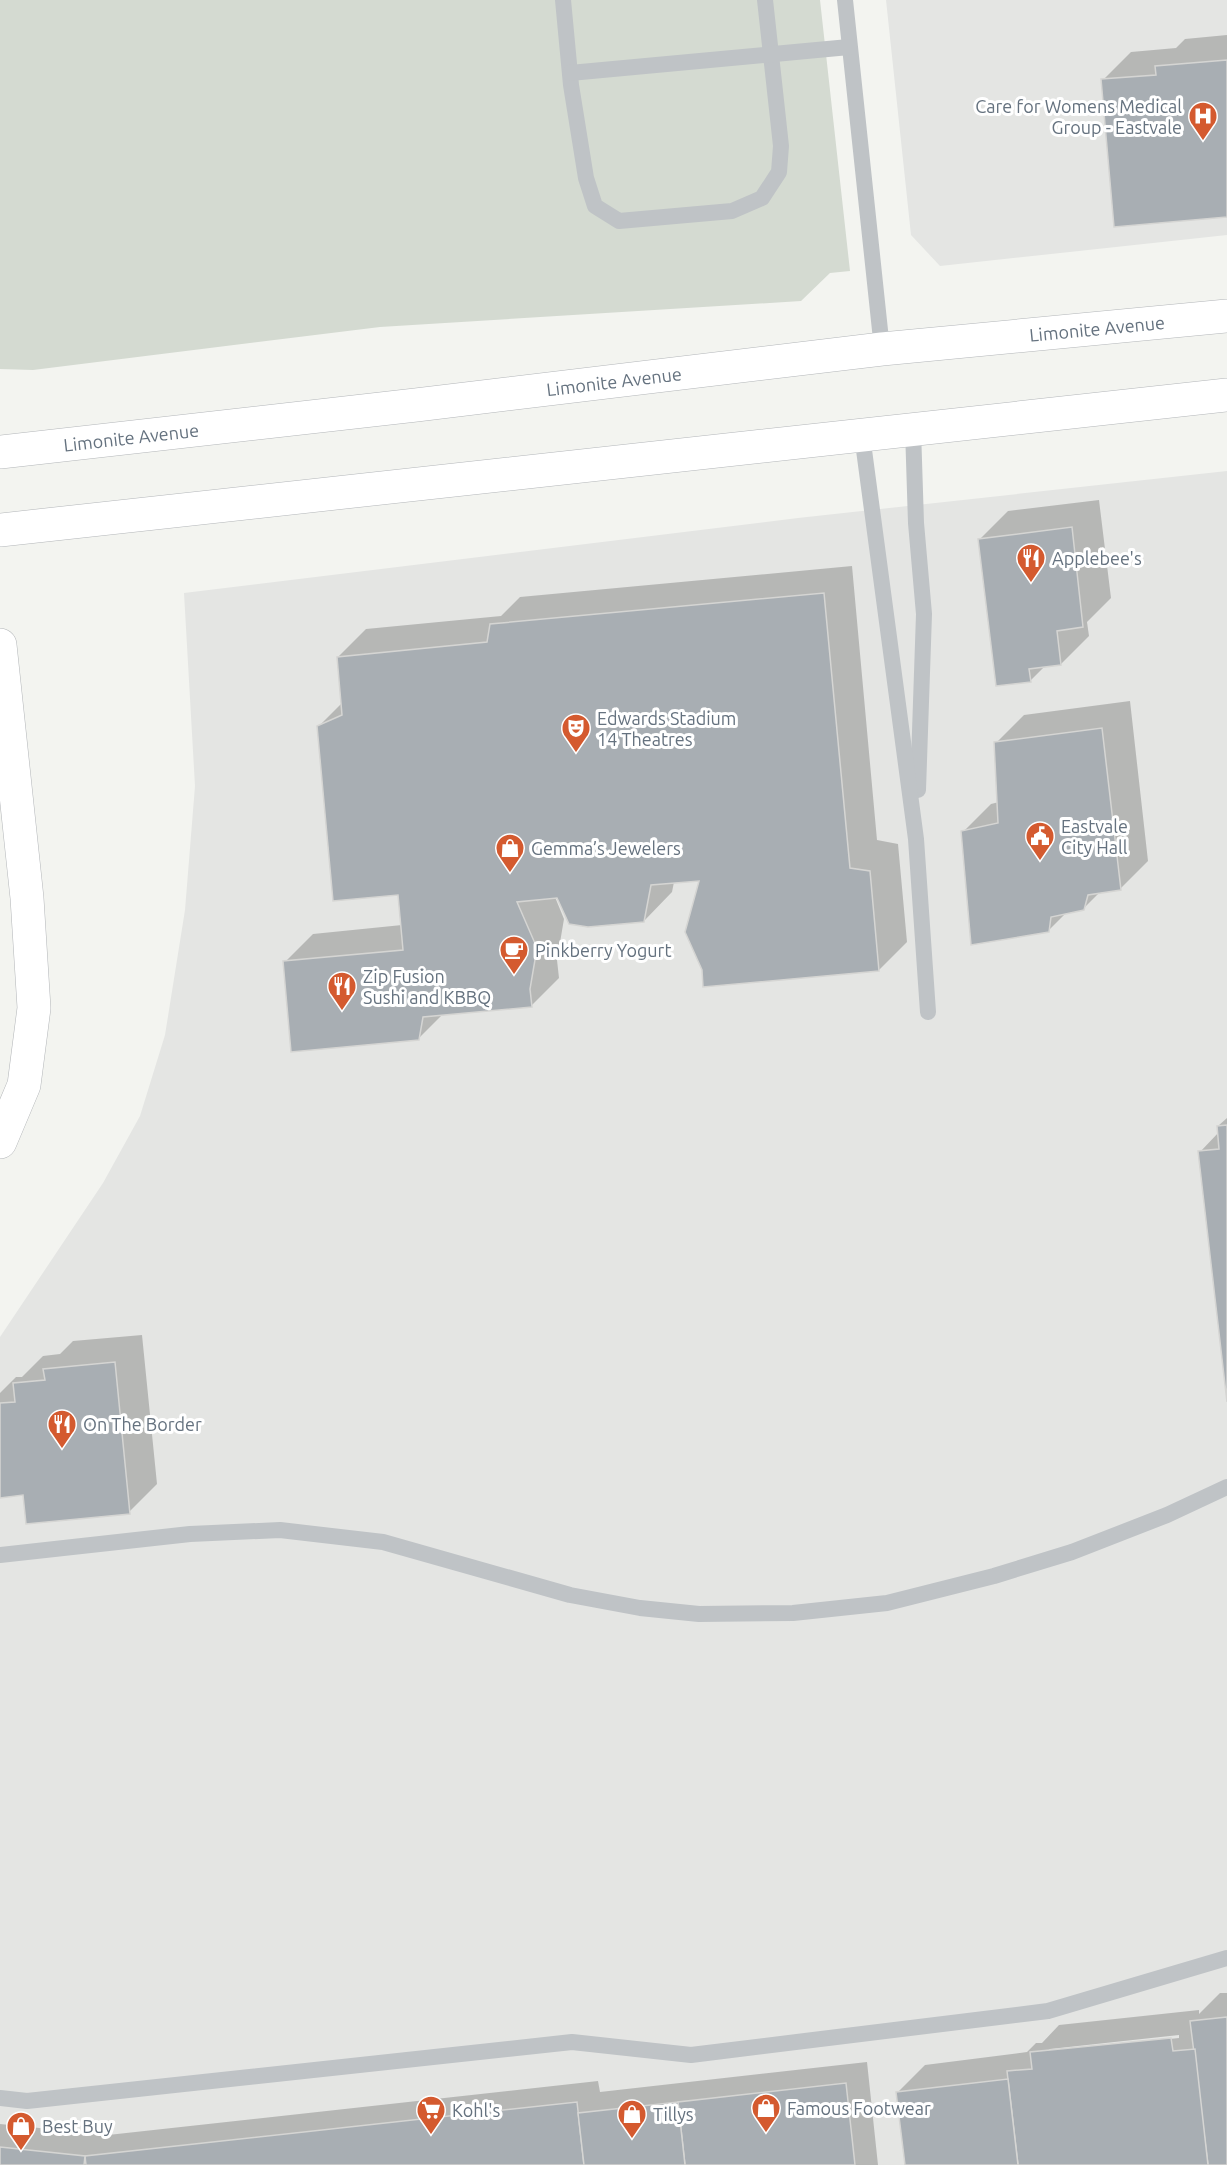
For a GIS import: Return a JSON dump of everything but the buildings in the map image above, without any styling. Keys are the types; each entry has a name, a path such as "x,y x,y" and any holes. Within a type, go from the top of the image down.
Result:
{"main road":[{"name":"Limonite Avenue","path":"0,452 428,404 882,349 1227,316"},
{"path":"0,530 1227,395"},
{"path":"0,645 27,897 34,1008 24,1085 0,1142"}],"lane":[{"path":"563,0 570,73 586,178 595,206 619,221 732,211 762,198 779,172 781,146 765,0"},
{"path":"844,0 882,349"},
{"path":"570,73 849,47"},
{"path":"913,429 916,523 924,614 916,839"},
{"path":"862,435 916,839 928,1012"},
{"path":"0,1555 190,1533 280,1530 383,1542 570,1595 640,1608 699,1614 793,1613 887,1603 994,1576 1083,1548 1167,1515 1227,1487"},
{"path":"0,2098 27,2101 572,2042 691,2055 1048,2011 1227,1958"}],"shaded area":[{"path":"0,0 820,0 850,271 830,273 801,301 380,327 33,370 0,369"},
{"path":"886,0 1227,0 1227,235 940,266 911,235"},
{"path":"1227,471 1227,2165 0,2165 0,1337 103,1183 140,1116 165,1035 185,910 195,786 184,593 798,518"}],"place":[{"name":"Care for Womens Medical Group - Eastvale","path":"1203,142"},
{"name":"Applebee's","path":"1031,584"},
{"name":"Edwards Stadium 14 Theatres","path":"576,754"},
{"name":"Eastvale City Hall","path":"1040,862"},
{"name":"Gemma’s Jewelers","path":"510,874"},
{"name":"Pinkberry Yogurt","path":"514,976"},
{"name":"Zip Fusion Sushi and KBBQ","path":"342,1012"},
{"name":"On The Border","path":"62,1450"},
{"name":"Famous Footwear","path":"766,2134"},
{"name":"Kohl's","path":"431,2136"},
{"name":"Tillys","path":"632,2140"},
{"name":"Best Buy","path":"21,2152"}]}
